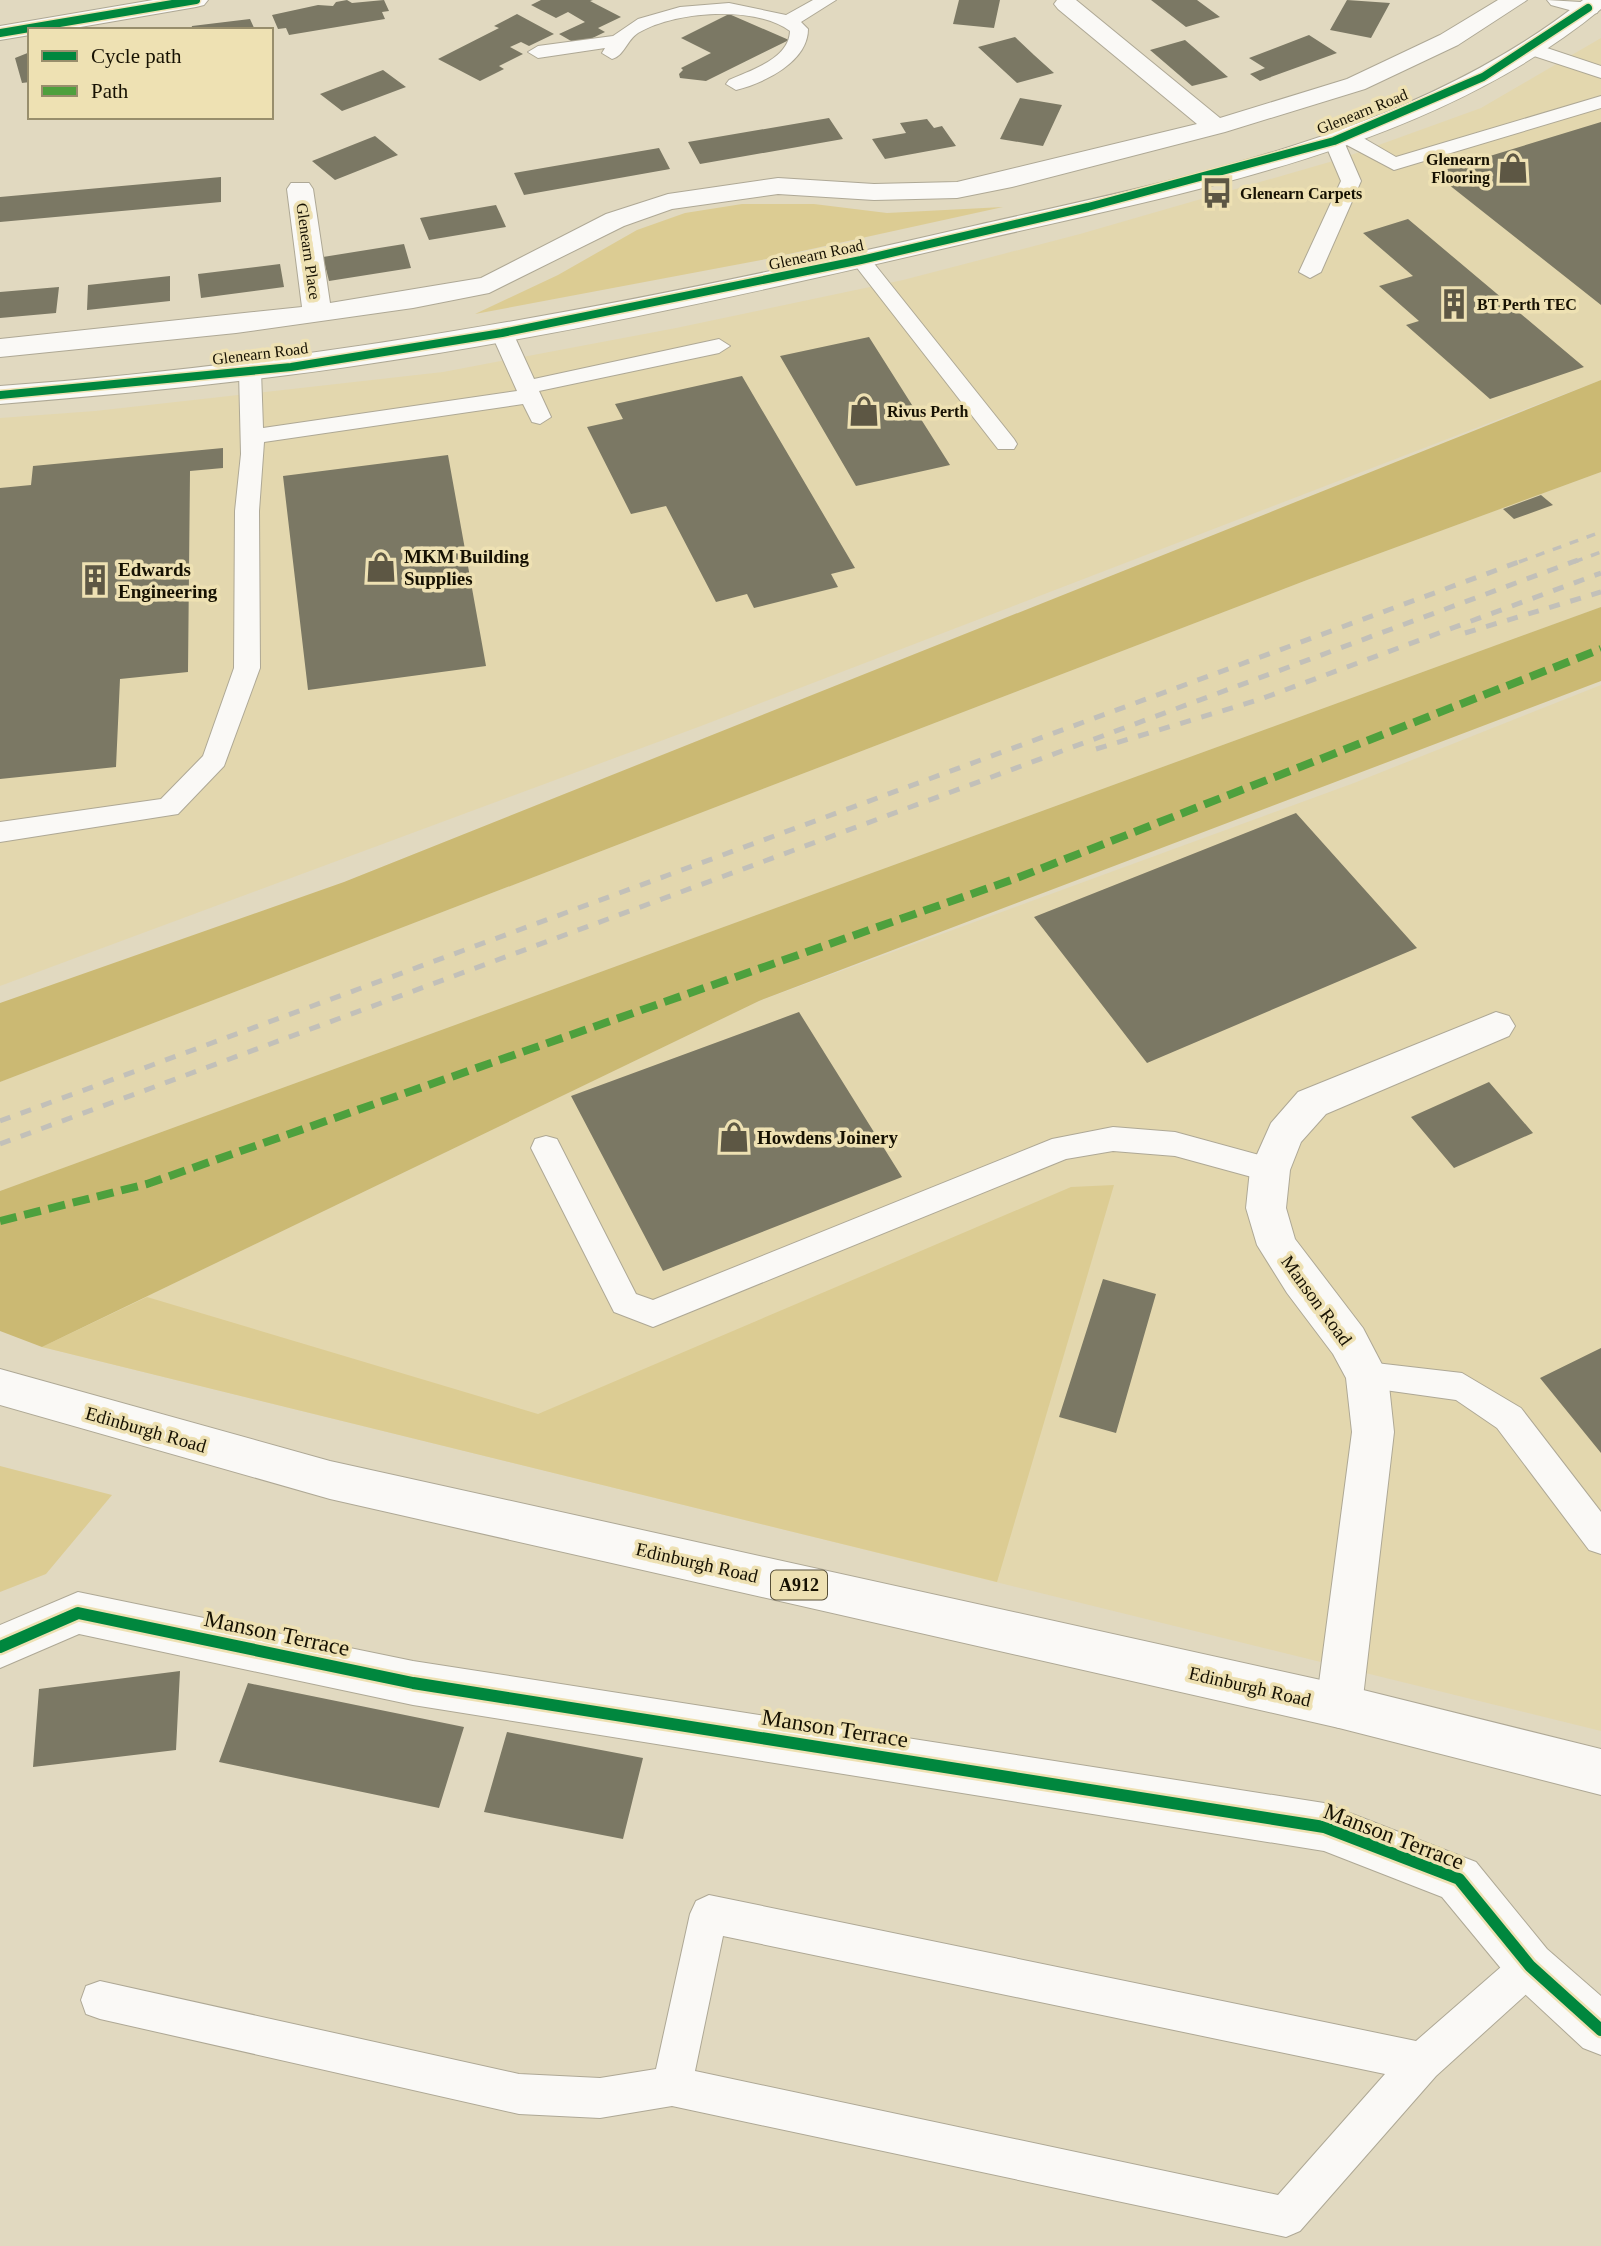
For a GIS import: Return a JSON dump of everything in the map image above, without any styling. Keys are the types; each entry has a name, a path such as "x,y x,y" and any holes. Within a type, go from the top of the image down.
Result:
{"street":[{"path":"30,28 196,0"},
{"name":"Glenearn Road","path":"0,348 236,325 413,300 489,285 615,220 668,202 778,186 874,192 957,190 1012,179 1216,127 1356,84 1449,40 1516,0"},
{"path":"1559,0 1592,4"},
{"path":"1066,4 1216,127"},
{"name":"Glenearn Road","path":"0,395 250,371 502,333 861,260 1088,207 1340,139 1483,77 1592,4"},
{"path":"0,33 28,28"},
{"name":"Glenearn Place","path":"300,189 317,312"},
{"name":"Manson Road","path":"1339,1706 1373,1432 1367,1376 1348,1341 1301,1281 1277,1245 1266,1208 1270,1170 1284,1134 1312,1103 1496,1026"},
{"name":"Edinburgh Road","path":"0,1387 330,1480 1339,1706 1601,1772"},
{"name":"Manson Terrace","path":"0,1647 78,1613 413,1683 1325,1827 1459,1880 1530,1966 1601,2030"}],"lane":[{"path":"788,21 827,0"},
{"path":"538,52 614,47 647,22 704,10 730,9 788,21 799,29 801,39 796,50 736,84"},
{"path":"1529,48 1601,72"},
{"path":"1340,139 1394,164 1601,102"},
{"path":"1310,272 1351,181 1340,139"},
{"path":"861,260 1006,444"},
{"path":"502,333 532,400"},
{"path":"253,437 532,400 719,346"},
{"path":"0,832 169,807 215,760 247,668 247,511 253,437 250,371"},
{"path":"546,1148 625,1303 653,1314 1063,1148 1113,1139 1175,1144 1270,1170"},
{"path":"1367,1376 1462,1387 1509,1418 1601,1539"},
{"path":"672,2086 709,1914 1422,2062"},
{"path":"100,2000 519,2094 600,2098 672,2086 1286,2217 1422,2062 1530,1966"}],"shaded area":[{"path":"1601,38 1601,380 701,726 0,986 0,418 95,411 443,372 676,328 903,280 1080,234 1340,159 1481,108"},
{"path":"742,204 814,204 887,213 1003,207 766,259 475,314 558,275 637,230 685,213"},
{"path":"1601,380 1601,472 1307,580 0,1082 0,1003 344,882"},
{"path":"1601,472 1601,607 0,1191 0,1082 1307,580"},
{"path":"1601,607 1601,681 759,1001 42,1347 0,1331 0,1191"},
{"path":"1601,685 1601,1731 42,1347 759,1001 1354,783"},
{"path":"1114,1185 997,1582 42,1347 147,1297 538,1414 1071,1187"},
{"path":"0,1466 112,1495 46,1574 0,1592"}],"building":[{"path":"347,0 352,3 384,0 389,11 382,12 385,19 289,35 286,28 278,29 272,15 318,5 333,6 336,2"},
{"path":"541,0 593,0 590,1 621,17 598,28 605,32 578,45 559,34 585,22 568,12 556,18 531,5"},
{"path":"959,0 1000,0 994,28 953,24"},
{"path":"1151,0 1197,0 1220,17 1186,27"},
{"path":"1347,0 1390,3 1371,38 1330,30"},
{"path":"517,14 554,34 529,46 521,42 510,47 523,54 499,66 504,69 480,81 438,59 499,28 494,26"},
{"path":"729,14 789,40 706,81 680,78 679,74 683,70 681,68 711,53 681,38"},
{"path":"250,19 254,28 192,28"},
{"path":"1309,35 1337,53 1260,81 1250,74 1265,68 1249,58"},
{"path":"1015,37 1054,73 1017,83 978,47"},
{"path":"1185,40 1228,77 1192,86 1150,50"},
{"path":"28,53 28,82 22,83 15,58"},
{"path":"383,70 406,87 342,111 320,94"},
{"path":"1020,98 1062,105 1043,146 1000,139"},
{"path":"829,118 843,139 700,164 688,142"},
{"path":"927,119 934,128 942,126 956,146 885,159 872,139 906,133 900,123"},
{"path":"1601,122 1601,305 1434,173"},
{"path":"375,136 398,155 335,180 312,161"},
{"path":"659,148 670,169 524,195 514,173"},
{"path":"221,177 221,202 0,222 0,197"},
{"path":"496,205 506,227 429,240 420,218"},
{"name":"BT Perth TEC","path":"1408,219 1584,367 1490,399 1406,325 1419,321 1379,286 1413,276 1363,233"},
{"path":"404,244 411,268 329,281 323,257"},
{"path":"280,264 284,287 201,298 198,274"},
{"path":"170,276 170,301 87,310 88,285"},
{"path":"59,287 56,313 0,318 0,292"},
{"name":"Rivus Perth","path":"869,337 950,465 856,486 780,356"},
{"path":"742,376 855,568 831,574 838,587 754,608 747,594 716,602 666,506 631,514 587,427 623,419 615,404"},
{"name":"Edwards Engineering","path":"223,448 223,468 190,471 188,672 120,679 116,767 0,779 0,488 31,485 33,466"},
{"path":"448,455 486,666 308,690 283,476"},
{"path":"1541,495 1553,505 1514,519 1503,509"},
{"path":"1296,813 1417,948 1147,1063 1034,917"},
{"name":"Howdens Joinery","path":"799,1012 902,1177 663,1271 571,1096"},
{"path":"1489,1082 1533,1133 1454,1168 1411,1117"},
{"path":"1103,1279 1156,1294 1116,1433 1059,1417"},
{"path":"1601,1348 1601,1453 1540,1378"},
{"path":"180,1671 176,1750 33,1767 39,1689"},
{"path":"248,1683 464,1727 439,1808 219,1762"},
{"path":"507,1732 643,1758 623,1839 484,1812"}],"railway":[{"path":"1519,562 1601,532"},
{"path":"1574,562 1601,552"},
{"path":"0,1121 1524,560"},
{"path":"0,1144 1578,560"},
{"path":"1096,749 1258,700 1601,573"},
{"path":"1465,633 1601,592"}],"marked path":[{"path":"0,1221 147,1184 1017,878 1601,649"}],"cycle path":[{"path":"30,28 196,0"},
{"path":"0,395 291,367 502,333 861,260 1088,207 1334,141 1483,77 1588,8"},
{"path":"0,33 28,28"},
{"path":"0,1647 78,1613 413,1683 1324,1827 1459,1879 1530,1966 1601,2030"}],"place":[{"name":"Glenearn Flooring","path":"1513,168"},
{"name":"Glenearn Carpets","path":"1217,193"},
{"name":"BT Perth TEC","path":"1454,304"},
{"name":"Rivus Perth","path":"864,411"},
{"name":"MKM Building Supplies","path":"381,567"},
{"name":"Edwards Engineering","path":"95,580"},
{"name":"Howdens Joinery","path":"734,1137"}]}
